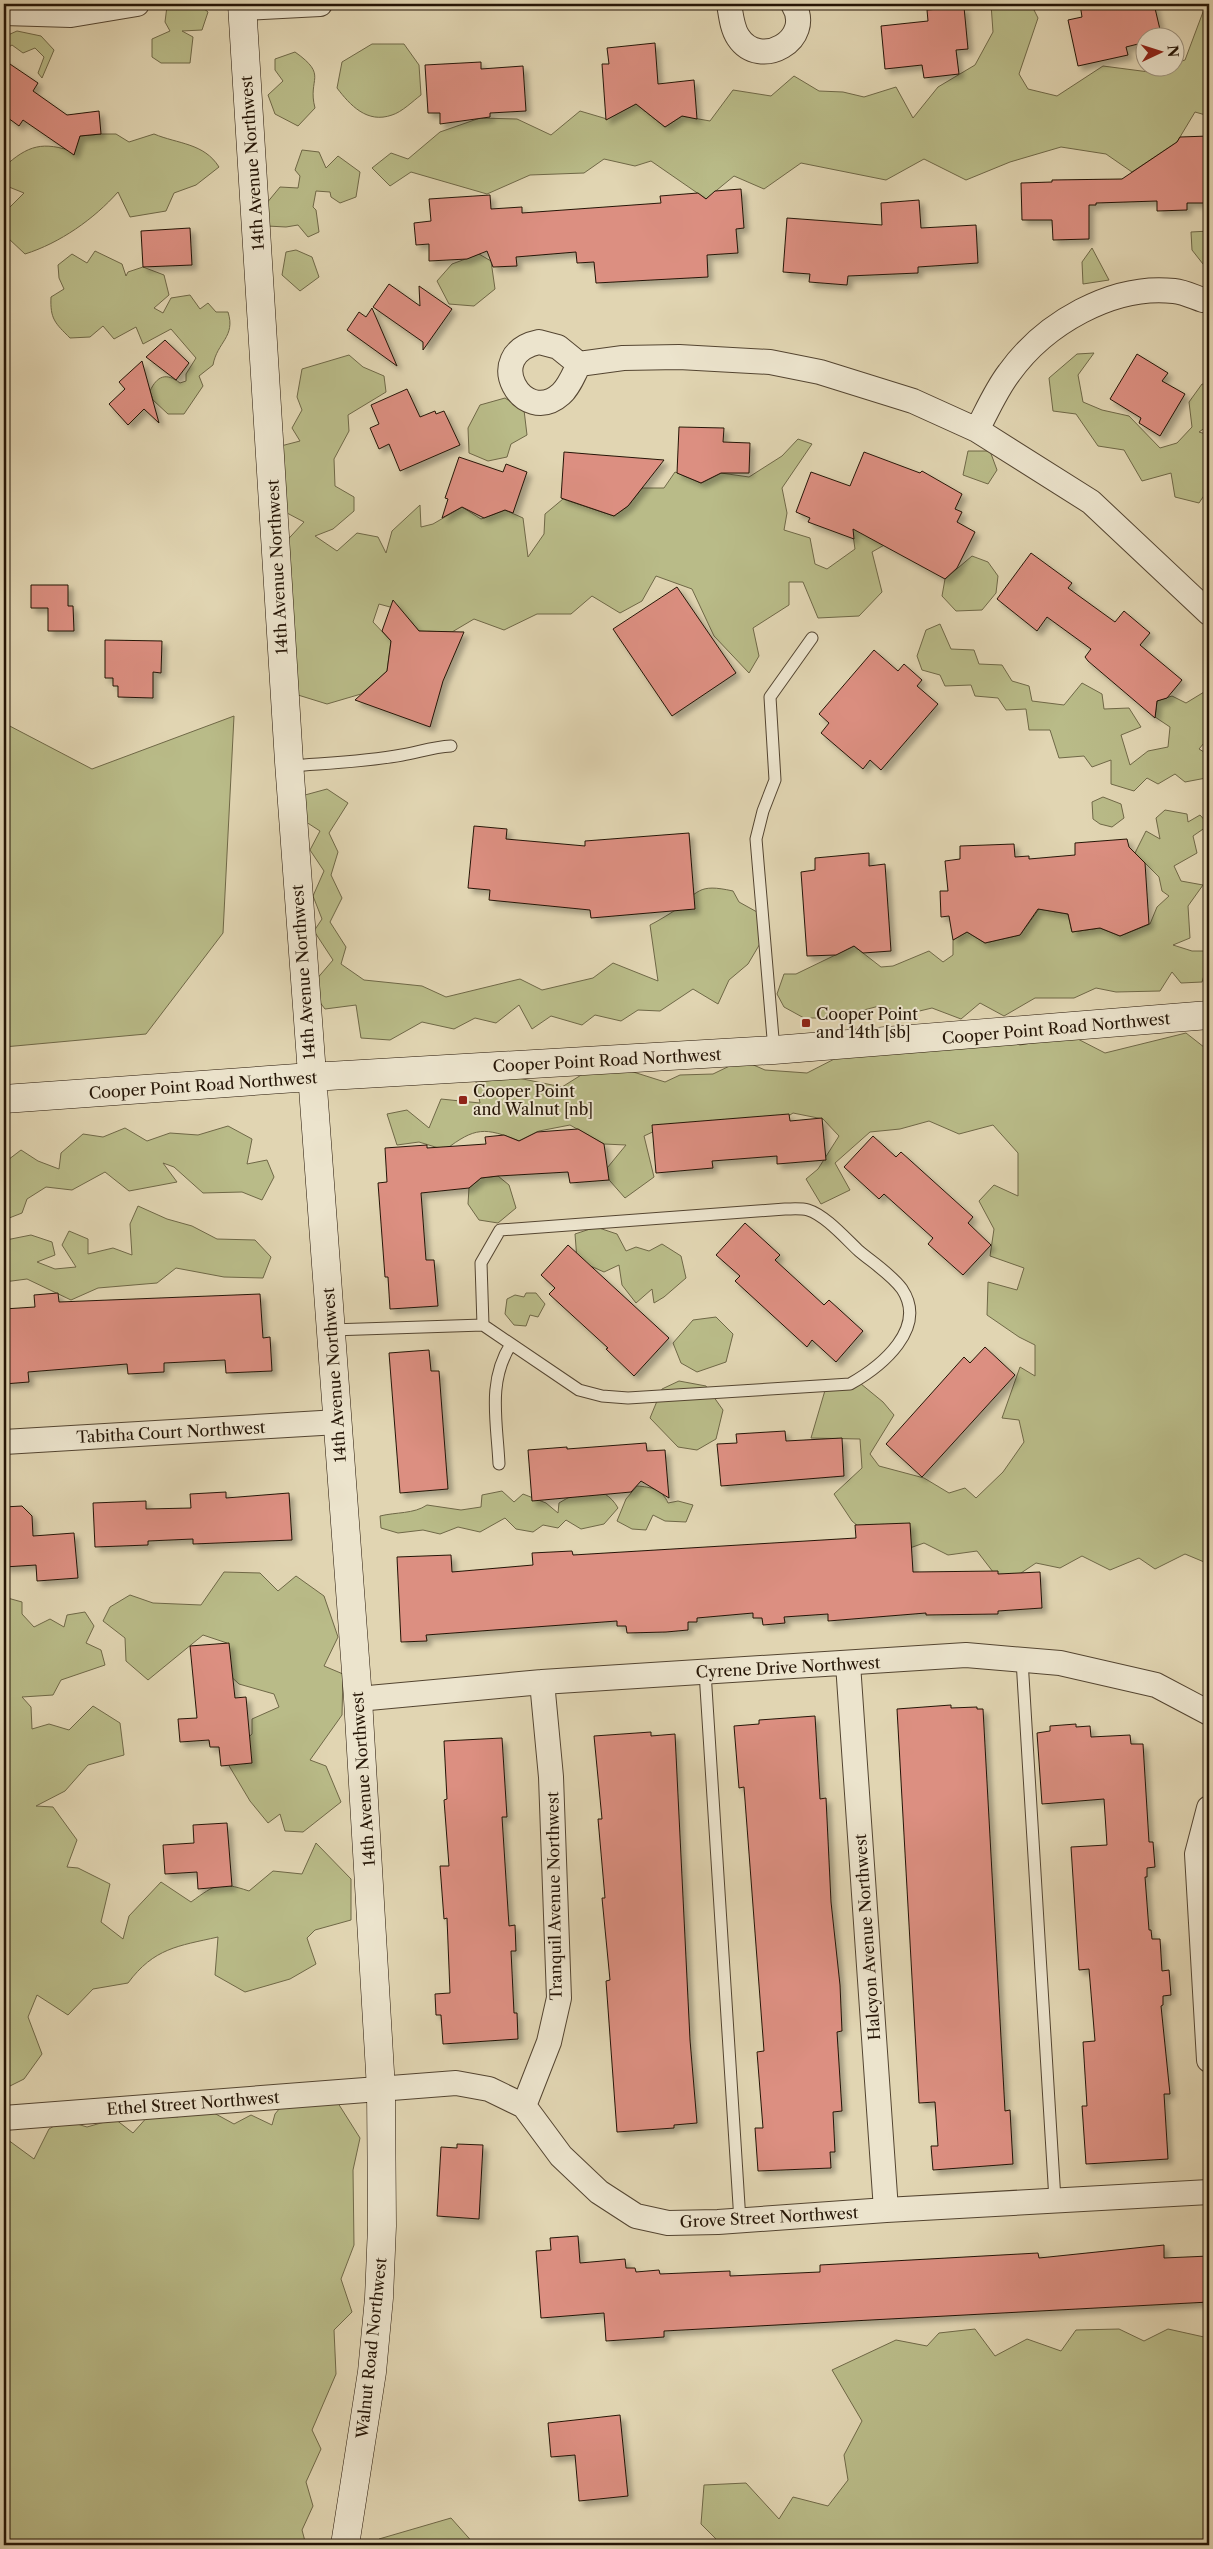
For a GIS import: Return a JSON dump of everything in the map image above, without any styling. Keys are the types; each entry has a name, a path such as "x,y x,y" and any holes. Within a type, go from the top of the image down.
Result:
{"street":[{"path":"4,13 71,15 137,4"},
{"path":"242,6 320,4"},
{"path":"729,4 738,38 754,50 765,52 785,46 792,38 797,28 798,17 793,4"},
{"name":"14th Avenue Northwest","path":"242,6 289,766 358,1699 381,2089"},
{"path":"977,430 1008,373 1035,344 1062,323 1089,308 1149,291 1175,291 1207,305"},
{"path":"580,364 623,358 679,357 770,362 820,372 913,401 977,430 1091,502 1209,613"},
{"name":"Cooper Point Road Northwest","path":"4,1099 311,1077 774,1050 1209,1015"},
{"name":"Tabitha Court Northwest","path":"4,1442 338,1422"},
{"name":"Cyrene Drive Northwest","path":"358,1699 542,1682 966,1656 1060,1663 1156,1685 1209,1713"},
{"name":"Halcyon Avenue Northwest","path":"848,1664 886,2210"},
{"name":"Tranquil Avenue Northwest","path":"524,2106 549,2042 559,1998 551,1777 542,1682"},
{"path":"1209,1808 1197,1854 1209,2060"},
{"name":"Grove Street Northwest","path":"381,2089 456,2083 489,2089 524,2106 561,2156 598,2192 636,2216 668,2223 740,2221 886,2210 1209,2192"},
{"name":"Ethel Street Northwest","path":"4,2118 381,2089"},
{"name":"Walnut Road Northwest","path":"346,2545 372,2372 379,2298 382,2216 381,2089"}],"lane":[{"path":"774,1050 756,839 762,811 775,780 770,697 812,638"},
{"path":"289,766 350,762 402,755 433,746 451,746"},
{"path":"331,1330 483,1325 579,1390 602,1396 628,1398 821,1388 850,1384 874,1370 910,1325 911,1308 901,1288 828,1223 809,1210 785,1209 500,1230 481,1263 483,1325"},
{"path":"499,1464 495,1381 500,1360 511,1344"},
{"path":"1022,1660 1055,2200"},
{"path":"705,1672 740,2221"}],"green space":[{"path":"198,4 208,12 202,30 182,31 193,37 190,63 161,63 152,57 152,39 170,31 165,22 167,6"},
{"path":"991,4 1031,4 1038,18 1019,74 1028,89 1057,96 1103,66 1136,70 1136,78 1186,78 1186,57 1206,4 1209,4 1209,116 1195,112 1177,142 1132,172 1106,154 1061,147 1010,162 966,180 924,159 886,180 801,163 764,189 734,176 706,199 651,161 635,166 604,159 584,173 530,175 487,194 411,172 390,186 372,168 391,153 408,159 440,132 480,118 517,119 551,135 580,111 607,119 636,104 665,127 682,116 710,121 733,90 771,96 794,76 819,91 843,92 864,97 896,87 913,118 938,87 975,65 993,32"},
{"path":"17,31 41,36 54,50 42,78 38,73 44,57 35,48 23,53 12,45 4,50 4,34 8,35"},
{"path":"372,44 404,44 419,65 421,95 400,111 383,117 367,115 360,111 337,88 342,62"},
{"path":"295,52 311,67 315,78 313,98 315,108 298,126 275,114 268,95 283,81 275,70 275,59"},
{"path":"116,134 129,142 154,134 190,145 206,153 219,167 196,185 174,193 166,211 130,217 118,192 87,221 63,237 25,254 8,238 9,246 4,252 4,225 6,226 4,213 24,193 4,185 4,167 21,154 36,147 53,147 74,152 80,136"},
{"path":"302,150 319,152 326,168 338,156 360,172 356,197 340,203 331,197 330,192 316,191 313,207 316,210 319,232 308,237 298,225 286,227 267,226 266,204 280,187 298,188 300,176 295,170"},
{"path":"1209,231 1209,262 1203,264 1192,250 1191,232"},
{"path":"1092,248 1109,280 1083,284 1082,262"},
{"path":"296,250 312,257 319,277 300,291 282,275 286,252"},
{"path":"95,251 122,264 126,276 128,272 143,267 164,275 169,295 154,308 163,313 171,298 190,295 200,309 208,303 216,312 228,312 230,328 228,334 215,357 213,365 199,376 203,386 184,414 168,414 153,400 150,391 162,377 170,378 180,383 186,381 186,374 196,358 171,329 143,344 136,327 114,339 103,326 90,337 70,338 54,320 51,311 51,297 64,289 59,278 58,265 72,254 87,263"},
{"path":"479,254 491,261 495,289 474,306 449,304 437,281 452,264"},
{"path":"1094,353 1078,375 1083,402 1102,410 1129,416 1160,448 1177,443 1192,427 1189,402 1202,384 1209,385 1209,425 1199,432 1209,435 1209,488 1199,503 1175,497 1171,473 1142,481 1124,450 1098,446 1076,414 1053,411 1049,378 1077,354"},
{"path":"349,355 363,367 384,376 386,392 348,415 349,431 334,459 335,486 354,497 354,511 333,529 315,536 337,551 357,533 378,537 386,553 392,531 420,505 421,527 433,524 462,507 481,519 505,510 523,518 528,557 544,534 545,514 563,499 614,516 628,506 642,488 664,488 675,472 701,483 721,473 749,477 782,456 798,439 812,444 782,488 787,513 784,530 810,538 815,564 827,569 855,549 852,528 886,544 872,552 882,592 859,616 818,618 803,582 789,582 789,605 753,628 759,656 749,673 714,636 692,589 656,576 642,601 620,613 592,596 571,614 537,614 504,630 474,619 452,632 419,631 401,610 379,604 373,622 391,641 387,671 361,694 327,704 298,695 267,562 304,522 287,513 277,447 300,441 292,428 302,410 297,397 302,369"},
{"path":"505,398 524,410 527,435 511,444 507,457 488,461 469,453 468,428 480,405"},
{"path":"968,451 990,451 997,470 988,484 963,475"},
{"path":"972,556 988,562 998,576 996,593 982,610 956,611 942,596 945,579"},
{"path":"940,624 951,649 974,650 979,664 1002,665 1012,681 1029,686 1032,701 1064,705 1082,683 1102,694 1104,709 1129,708 1141,727 1121,735 1130,765 1148,751 1168,747 1170,727 1155,717 1157,701 1172,696 1186,703 1209,689 1209,737 1199,749 1209,755 1209,774 1206,778 1185,782 1175,774 1158,784 1147,778 1134,791 1111,784 1111,760 1092,767 1084,756 1059,758 1050,730 1029,730 1026,709 1006,710 998,698 975,696 971,685 945,686 940,675 922,670 917,656 926,630"},
{"path":"234,716 223,933 146,1034 4,1047 4,723 92,769"},
{"path":"327,789 348,803 329,833 338,852 331,875 342,898 330,922 346,947 341,964 364,980 422,986 446,997 520,979 542,990 593,978 613,963 658,981 650,925 674,911 699,891 712,888 733,891 739,902 757,912 761,942 748,964 729,980 718,1004 693,989 660,1011 638,1010 621,1021 595,1015 582,1025 551,1016 532,1029 519,1005 496,1023 475,1018 454,1029 422,1022 390,1040 361,1038 356,1005 325,1009 309,988 333,960 314,931 322,919 313,896 324,871 310,850 320,831 303,820 305,795"},
{"path":"1103,797 1121,804 1124,818 1112,827 1100,824 1093,819 1092,802"},
{"path":"1165,810 1187,814 1188,822 1200,815 1209,825 1193,836 1197,853 1174,866 1181,881 1203,885 1188,906 1190,938 1173,945 1192,951 1209,951 1209,959 1202,982 1181,983 1172,972 1160,991 1116,992 1096,988 1074,998 1035,998 1004,1016 980,1003 961,1019 932,1008 907,1014 879,1006 834,1018 804,1018 784,1007 777,994 784,974 796,974 854,946 881,967 893,966 929,951 943,962 953,955 953,940 967,932 985,943 1020,935 1039,909 1068,914 1072,932 1100,928 1120,936 1150,924 1157,907 1169,896 1162,891 1159,877 1135,853 1146,831 1160,839 1156,818"},
{"path":"972,1026 1020,1045 1072,1036 1105,1053 1186,1033 1209,1051 1209,1564 1185,1554 1155,1569 1139,1558 1110,1570 1082,1556 1060,1568 1036,1563 1003,1585 977,1551 948,1555 924,1543 907,1549 873,1539 852,1521 834,1494 862,1468 860,1439 811,1438 826,1387 855,1379 883,1402 894,1415 870,1454 879,1466 924,1478 949,1493 965,1488 976,1498 1003,1472 1024,1442 1019,1420 1002,1418 1020,1367 1035,1376 1035,1345 1019,1337 987,1315 988,1282 1017,1290 1024,1268 990,1256 994,1229 979,1201 994,1185 1018,1196 1018,1153 993,1125 959,1134 929,1121 900,1129 870,1132 835,1163 850,1190 821,1204 806,1179 818,1169 839,1136 823,1119 793,1113 764,1132 670,1124 644,1136 654,1177 625,1198 603,1173 626,1145 604,1144 570,1125 539,1131 519,1141 497,1133 473,1133 455,1142 445,1150 419,1142 397,1145 387,1114 407,1110 429,1128 441,1099 480,1103 476,1082 518,1078 562,1087 586,1072 627,1070 665,1082 680,1075 713,1074 742,1060 765,1070 807,1073 848,1052"},
{"path":"228,1126 252,1139 247,1164 267,1160 274,1177 262,1200 242,1192 203,1193 174,1167 163,1163 177,1182 129,1191 105,1172 72,1190 46,1187 27,1199 22,1213 4,1220 4,1163 21,1150 38,1161 59,1169 61,1153 83,1134 103,1137 125,1128 147,1141 170,1133 198,1135"},
{"path":"498,1176 509,1185 516,1208 498,1223 479,1220 468,1204 469,1188 481,1178"},
{"path":"138,1206 167,1219 192,1226 217,1239 255,1240 271,1257 263,1278 224,1277 176,1268 157,1283 98,1288 71,1300 27,1279 4,1282 4,1238 6,1240 31,1235 52,1242 55,1255 37,1262 55,1269 76,1267 62,1245 69,1231 88,1239 88,1254 113,1248 132,1255 130,1224"},
{"path":"596,1227 617,1234 626,1251 636,1247 649,1251 662,1244 681,1256 686,1278 654,1303 652,1289 636,1303 622,1285 619,1265 604,1272 577,1260 575,1234"},
{"path":"526,1293 536,1293 545,1304 538,1317 530,1315 526,1326 514,1325 505,1314 507,1299 515,1295 524,1297"},
{"path":"716,1317 733,1334 726,1362 697,1372 681,1363 673,1343 693,1320"},
{"path":"679,1381 706,1386 723,1410 716,1439 697,1450 678,1447 650,1418 662,1389"},
{"path":"637,1486 656,1490 666,1498 668,1503 678,1501 693,1505 686,1522 665,1521 653,1515 646,1530 632,1529 617,1521 626,1499"},
{"path":"502,1491 514,1502 523,1494 546,1503 558,1513 559,1503 583,1492 591,1491 605,1494 618,1508 604,1524 581,1529 566,1520 558,1528 543,1525 533,1532 516,1529 505,1518 480,1532 458,1527 440,1534 423,1530 398,1533 381,1528 380,1516 411,1511 427,1505 461,1510 481,1507 482,1495"},
{"path":"224,1572 260,1573 278,1591 296,1576 324,1596 338,1637 324,1666 343,1674 342,1715 310,1760 326,1766 341,1802 303,1832 285,1831 280,1814 268,1823 250,1801 225,1759 252,1734 252,1719 279,1707 274,1694 239,1684 225,1671 227,1643 203,1635 148,1680 126,1661 125,1638 103,1621 110,1607 130,1595 153,1603 201,1605"},
{"path":"4,1597 22,1602 22,1614 34,1627 50,1619 64,1627 67,1615 85,1612 94,1626 86,1643 101,1650 105,1665 61,1680 53,1695 22,1697 31,1707 32,1729 49,1724 69,1730 93,1706 120,1723 124,1755 88,1765 65,1791 36,1806 53,1807 77,1840 67,1867 78,1868 110,1884 101,1922 123,1939 129,1916 161,1882 191,1902 206,1891 218,1886 231,1886 249,1891 273,1871 302,1874 316,1843 351,1879 351,1920 315,1930 307,1938 316,1964 290,1979 245,1992 215,1975 218,1937 179,1946 157,1955 147,1962 128,1983 93,1989 68,2015 37,1995 28,2017 42,2054 24,2079 4,2089"},
{"path":"294,2091 336,2100 360,2138 353,2170 354,2245 341,2279 352,2312 334,2330 336,2374 312,2430 321,2449 306,2482 313,2506 302,2530 306,2545 4,2545 4,2137 34,2159 49,2129 64,2120 87,2127 115,2119 133,2133 149,2115 178,2117 192,2101 234,2124 251,2115 272,2125 275,2114"},
{"path":"975,2329 995,2356 1027,2339 1061,2351 1076,2330 1119,2329 1144,2341 1168,2329 1204,2337 1209,2335 1209,2545 722,2545 701,2524 704,2485 746,2483 779,2519 793,2497 828,2506 848,2480 844,2455 862,2421 832,2370 896,2340 927,2346 939,2333"},
{"path":"451,2518 475,2545 377,2545 379,2539"}],"building":[{"path":"1080,4 1154,4 1160,28 1136,28 1136,44 1126,47 1128,55 1078,66 1068,20 1082,17"},
{"path":"964,7 968,49 956,50 959,74 924,78 922,65 885,69 881,26 928,21 927,10"},
{"path":"655,43 658,84 694,80 697,119 682,116 665,127 636,104 606,120 602,64 609,64 607,48"},
{"path":"4,60 38,83 33,91 67,115 99,111 101,134 80,136 74,155 23,120 19,126 4,115"},
{"path":"481,62 481,69 523,66 526,111 490,113 490,117 440,124 440,113 428,113 425,65"},
{"path":"1209,136 1209,203 1187,203 1187,210 1157,211 1157,201 1096,203 1096,205 1089,205 1089,239 1053,240 1052,220 1022,220 1021,183 1052,182 1052,180 1122,179 1177,142 1180,137"},
{"path":"741,189 744,228 736,229 738,253 707,255 708,277 596,283 594,262 577,263 576,252 516,257 517,266 493,267 487,251 467,259 429,261 429,244 416,245 414,223 431,221 429,199 490,195 491,209 522,207 522,213 661,203 660,196 698,193 706,199 715,191"},
{"path":"919,200 921,228 976,225 978,263 918,267 918,273 848,276 847,285 809,282 810,274 783,272 787,218 882,225 881,203"},
{"path":"190,228 192,265 143,267 141,231"},
{"path":"389,284 420,306 419,286 452,309 423,350 423,342 373,307"},
{"path":"372,308 397,366 347,330 359,312 366,317"},
{"path":"165,340 189,363 176,380 146,357"},
{"path":"1137,354 1168,373 1162,381 1185,394 1160,436 1139,423 1141,418 1110,399"},
{"path":"142,361 159,423 144,409 128,425 109,404 125,389 119,382"},
{"path":"407,389 420,417 435,411 436,414 444,411 460,445 400,471 389,444 379,449 370,428 379,424 371,405"},
{"path":"679,427 724,428 723,442 750,443 749,473 721,473 701,483 677,473"},
{"path":"564,452 664,460 628,506 614,516 561,498"},
{"path":"864,452 920,473 922,471 962,494 955,509 962,512 957,522 975,532 957,568 945,579 853,529 854,539 808,522 810,518 796,512 811,472 850,486"},
{"path":"459,457 503,472 506,464 527,472 513,513 505,510 484,518 462,507 442,518 448,499 445,498"},
{"path":"1031,553 1072,583 1068,588 1115,622 1124,611 1150,633 1140,645 1182,680 1167,698 1157,701 1155,718 1088,661 1085,657 1091,649 1047,617 1037,631 997,599"},
{"path":"31,585 68,585 68,606 73,606 74,631 48,631 48,608 31,608"},
{"path":"677,587 736,673 672,716 613,629"},
{"path":"393,600 419,631 464,632 443,681 430,727 355,700 387,671 391,641 382,631"},
{"path":"105,640 162,641 161,673 153,672 153,698 118,697 118,686 113,686 113,678 105,678"},
{"path":"874,650 898,671 904,664 922,680 917,686 938,704 881,770 870,760 863,769 821,733 829,723 819,714"},
{"path":"474,826 507,829 506,839 585,846 585,841 689,833 695,909 591,918 590,910 489,900 490,890 468,888"},
{"path":"1127,839 1129,847 1145,863 1149,924 1120,936 1100,928 1072,932 1068,914 1038,909 1020,935 985,943 967,932 953,940 949,916 941,917 940,891 948,891 945,861 960,859 960,846 1014,844 1015,857 1029,856 1029,859 1075,855 1075,843"},
{"path":"869,853 869,866 885,864 891,951 863,953 854,946 836,955 807,956 801,872 815,870 815,858"},
{"path":"789,1114 790,1121 822,1118 826,1160 777,1164 777,1156 712,1161 713,1168 656,1173 652,1125"},
{"path":"578,1129 604,1144 609,1180 570,1183 568,1172 498,1176 481,1178 469,1188 421,1193 426,1260 434,1260 438,1306 390,1309 388,1277 385,1277 378,1183 387,1182 385,1148 427,1145 427,1148 486,1144 485,1137 504,1135 519,1141 537,1132"},
{"path":"873,1136 896,1157 901,1152 973,1217 968,1223 991,1245 963,1275 928,1244 933,1238 884,1194 879,1199 844,1167"},
{"path":"745,1223 780,1255 775,1260 824,1305 829,1300 863,1331 836,1362 812,1340 807,1347 735,1281 740,1276 716,1255"},
{"path":"568,1245 669,1338 634,1376 606,1349 608,1348 549,1294 555,1288 541,1275"},
{"path":"58,1293 59,1302 260,1294 263,1338 270,1337 272,1371 226,1373 225,1360 164,1363 164,1372 128,1374 127,1364 28,1372 29,1382 4,1384 4,1309 35,1307 34,1295"},
{"path":"985,1347 1015,1375 922,1477 886,1444 964,1357 970,1363"},
{"path":"429,1350 431,1371 439,1371 448,1489 400,1493 389,1353"},
{"path":"785,1431 786,1441 842,1438 844,1476 721,1486 717,1444 737,1443 736,1434"},
{"path":"646,1443 647,1451 665,1450 669,1498 641,1481 631,1492 532,1501 528,1450"},
{"path":"226,1492 226,1498 289,1493 292,1540 193,1544 193,1539 148,1541 148,1545 95,1547 93,1503 146,1501 146,1509 191,1508 190,1494"},
{"path":"22,1506 32,1516 33,1536 74,1533 78,1578 37,1581 36,1565 4,1567 4,1507"},
{"path":"910,1523 913,1572 998,1571 998,1574 1040,1572 1042,1608 998,1611 998,1614 926,1615 926,1613 828,1621 828,1614 784,1617 785,1623 763,1625 762,1618 753,1618 753,1613 697,1618 697,1622 688,1622 688,1630 666,1632 627,1633 626,1626 617,1626 617,1621 426,1635 427,1641 401,1642 397,1557 451,1555 452,1572 533,1565 532,1553 572,1551 573,1555 856,1538 855,1525"},
{"path":"229,1643 235,1698 246,1697 252,1763 221,1766 219,1747 210,1747 209,1740 180,1742 178,1719 197,1718 190,1646"},
{"path":"951,1705 951,1708 977,1707 977,1709 983,1709 1005,2111 1010,2110 1013,2164 933,2170 931,2146 938,2146 935,2102 919,2103 897,1709"},
{"path":"815,1716 820,1799 826,1798 831,1902 840,1985 842,2031 837,2032 842,2111 833,2112 835,2152 830,2152 831,2168 758,2171 755,2128 763,2128 757,2052 764,2051 744,1787 739,1788 734,1726 759,1724 759,1720"},
{"path":"1076,1724 1076,1727 1090,1726 1091,1737 1130,1735 1131,1744 1143,1744 1149,1842 1153,1842 1155,1867 1147,1868 1147,1877 1145,1877 1149,1930 1151,1930 1152,1939 1160,1939 1162,1971 1169,1970 1171,1995 1163,1996 1163,2005 1161,2006 1170,2094 1164,2094 1168,2159 1086,2164 1082,2106 1087,2106 1083,2042 1095,2041 1089,1969 1079,1970 1071,1847 1107,1845 1104,1799 1042,1804 1037,1733 1050,1731 1050,1726"},
{"path":"651,1732 651,1736 675,1734 690,2040 697,2123 674,2125 674,2128 617,2132 606,1981 610,1980 602,1898 605,1898 598,1819 602,1819 594,1736"},
{"path":"502,1738 507,1817 502,1817 509,1926 515,1925 516,1951 511,1951 514,2013 517,2013 518,2039 443,2044 441,2015 436,2015 435,1994 450,1993 447,1918 444,1919 440,1866 449,1866 444,1800 447,1799 444,1741"},
{"path":"227,1823 232,1886 198,1889 197,1872 165,1874 163,1845 194,1843 193,1825"},
{"path":"457,2144 483,2145 479,2219 437,2216 441,2147 457,2148"},
{"path":"578,2236 580,2263 625,2259 626,2268 635,2268 636,2272 659,2270 660,2274 730,2271 730,2276 820,2272 820,2265 1038,2253 1039,2258 1164,2245 1164,2258 1209,2256 1209,2302 664,2331 664,2337 606,2341 604,2313 541,2318 536,2251 551,2250 550,2238"},
{"path":"620,2415 628,2496 579,2501 575,2455 551,2457 548,2423"}],"place":[{"name":"Cooper Point and 14th [sb]","path":"806,1023"},
{"name":"Cooper Point and Walnut [nb]","path":"463,1100"}]}
